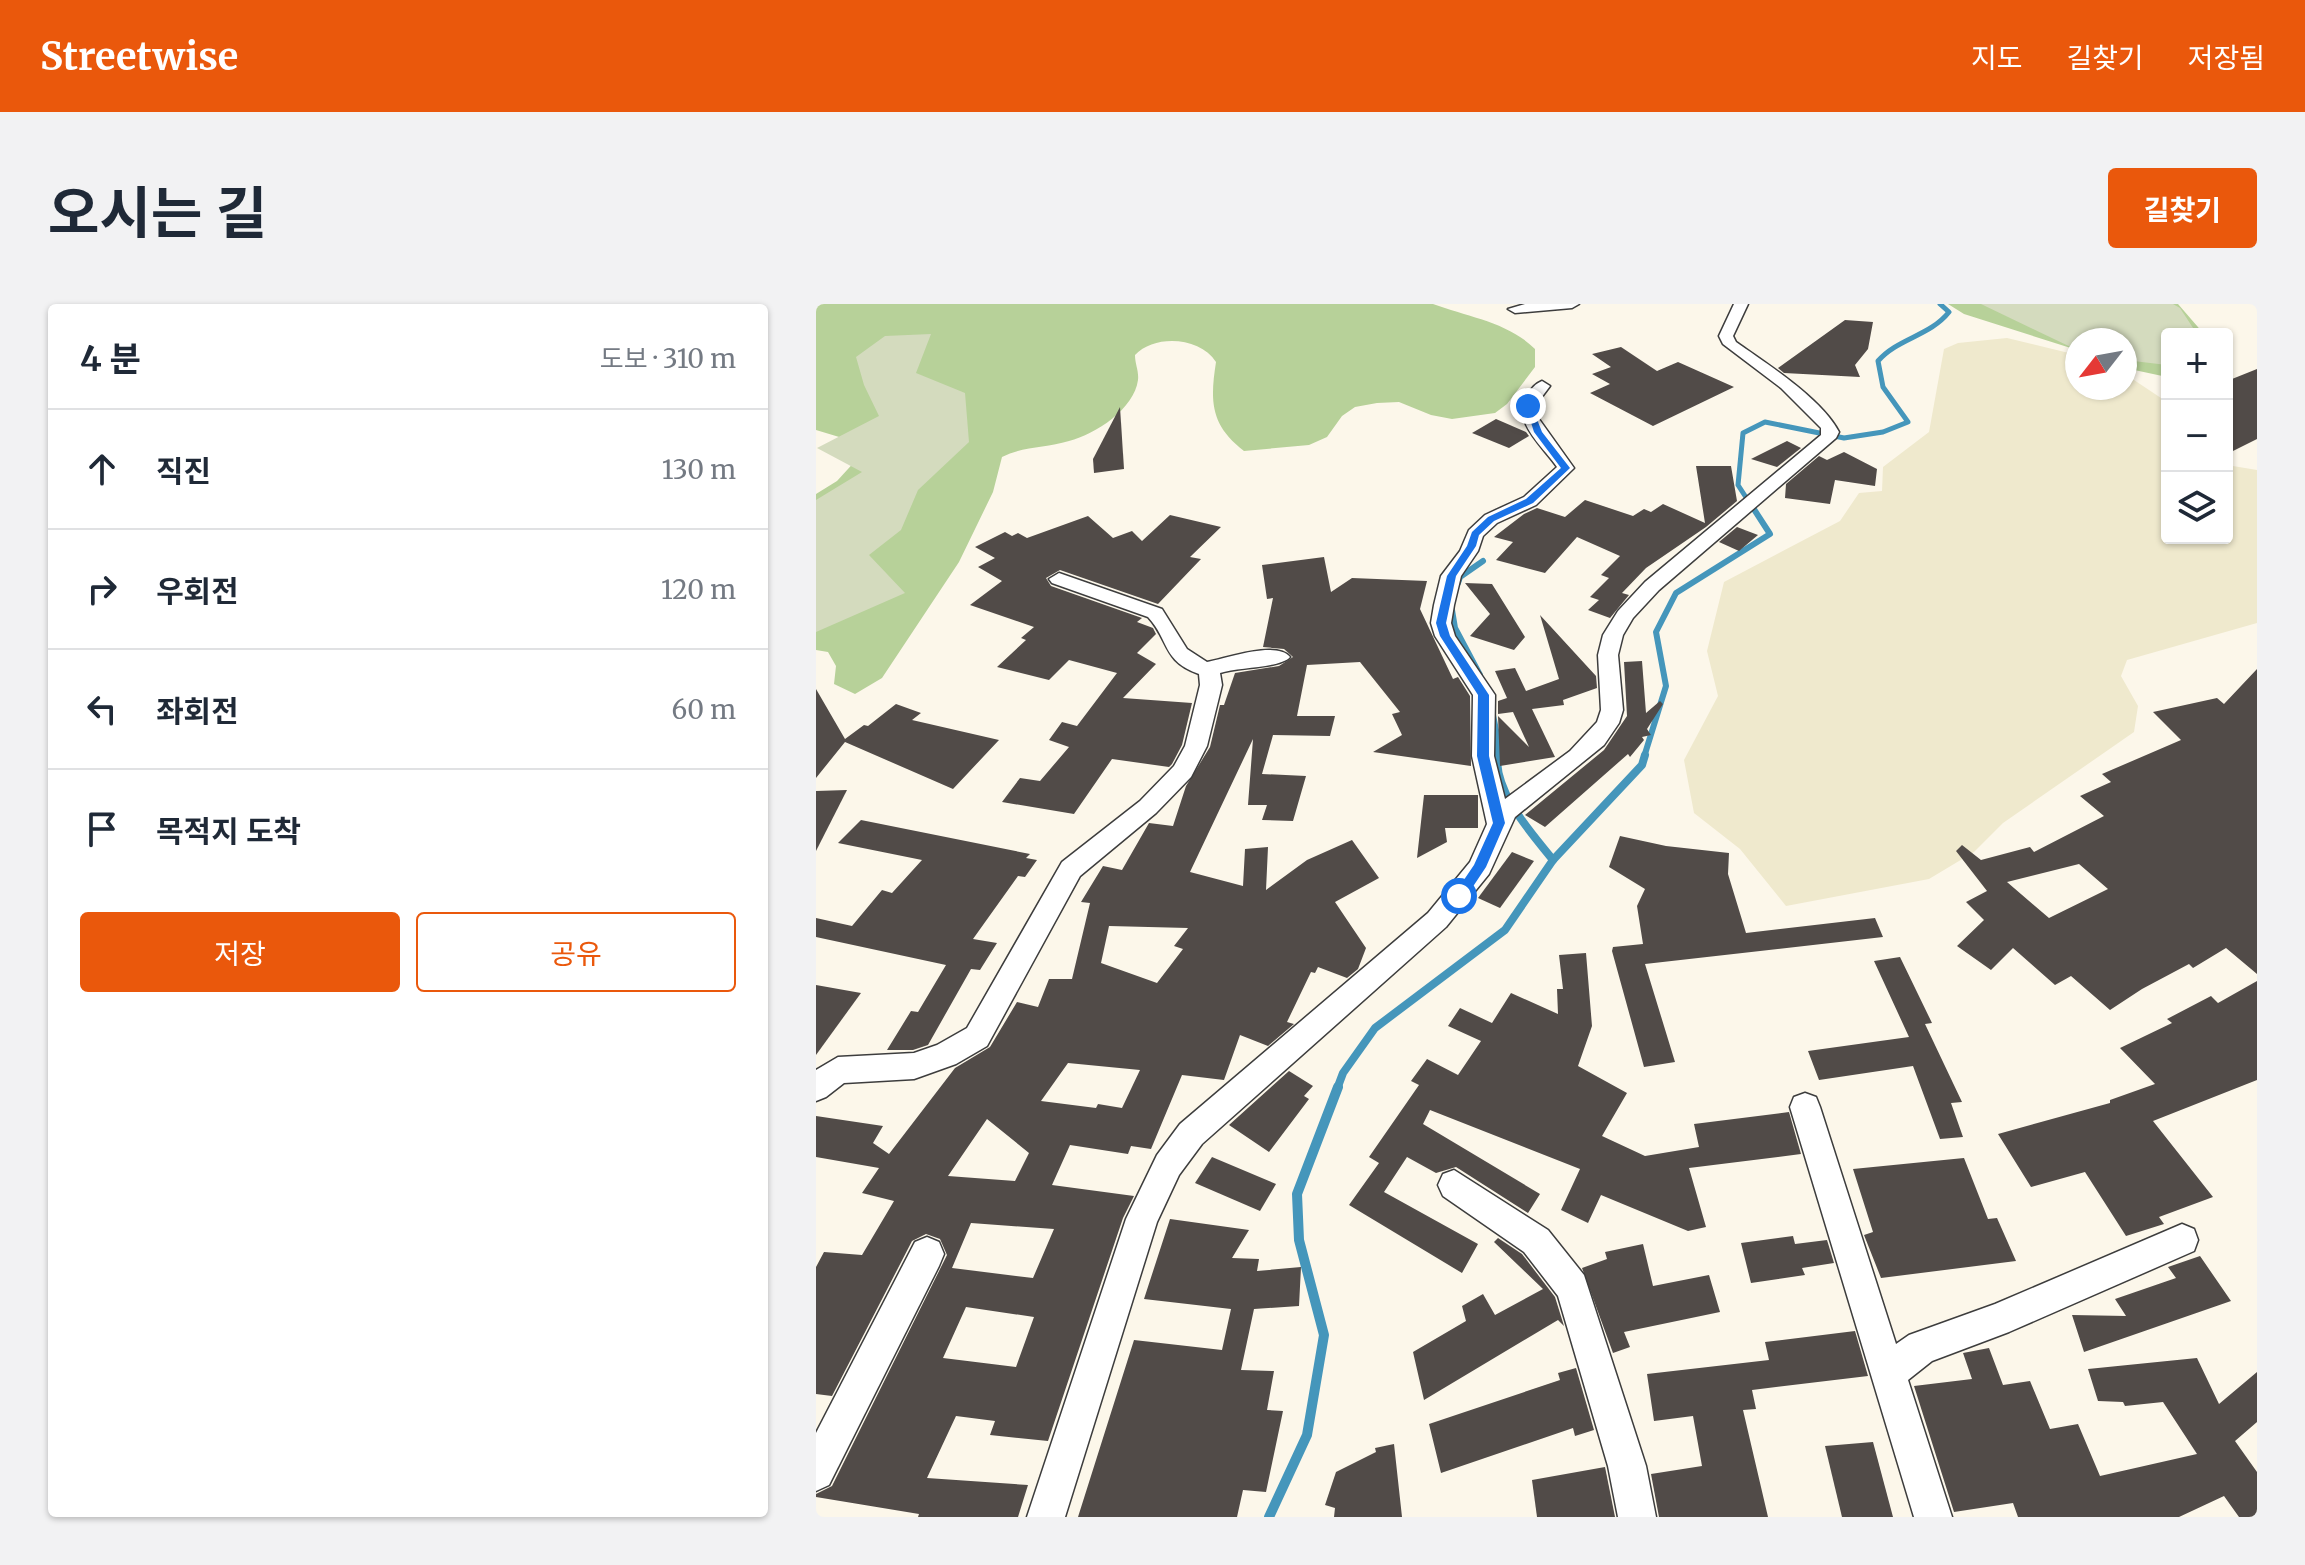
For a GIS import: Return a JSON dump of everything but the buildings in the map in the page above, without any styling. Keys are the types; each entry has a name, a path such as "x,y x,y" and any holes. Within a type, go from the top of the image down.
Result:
{"street":[{"path":"1515,309 1572,304"},
{"path":"1046,1517 1142,1219 1168,1165 1191,1134 1251,1079 1437,920 1480,867 1507,812 1578,757 1608,723 1612,710 1608,655 1613,635 1625,615 1652,586 1830,435 1786,385 1730,344 1726,336 1741,304"},
{"path":"1507,812 1483,756 1484,695 1445,636 1441,623 1451,576 1472,546 1475,534 1491,519 1530,501 1566,468 1531,418 1530,398 1542,386"},
{"path":"1059,579 1155,613 1165,622 1176,650 1185,660 1209,670 1233,661 1280,657"},
{"path":"816,1088 838,1070 914,1066 946,1055 977,1037 1071,869 1158,798 1183,771 1196,746 1211,685 1209,670"},
{"path":"1805,1107 1933,1517"},
{"path":"1454,1185 1536,1241 1572,1287 1627,1466 1637,1517"},
{"path":"1889,1372 1921,1347 1997,1320 2182,1240"},
{"path":"816,1472 927,1254"}],"shaded area":[{"path":"2007,338 2065,352 2065,400 2137,400 2137,382 2161,398 2161,544 2233,544 2233,466 2257,470 2257,623 2127,660 2121,676 2138,706 2134,732 2003,823 1974,852 1929,879 1786,906 1740,849 1694,813 1684,760 1718,696 1707,651 1724,582 1840,521 1859,493 1882,491 1883,467 1929,432 1944,349 1958,343"}],"green space":[{"path":"816,304 1433,304 1513,332 1535,349 1535,367 1507,404 1495,413 1452,419 1431,415 1399,402 1377,403 1355,407 1342,416 1327,437 1309,445 1244,451 1224,432 1215,411 1213,389 1216,362 1209,354 1199,347 1177,341 1165,341 1144,348 1135,355 1138,377 1135,391 1112,419 1080,438 1002,457 993,492 959,562 882,678 855,694 834,684 836,666 828,652 816,650 816,494 837,481 869,446 816,430"},
{"path":"1948,304 2178,304 2199,328 2161,328 2161,376 2137,371 2137,328 2065,328 2065,346 1964,314"},
{"path":"1981,304 2173,304 2180,308 2193,328 2161,328 2161,364 2137,361 2137,328 2065,328 2065,344"},
{"path":"931,334 916,373 965,393 969,442 918,490 901,530 869,555 905,593 816,632 816,500 862,472 817,448 879,416 864,385 856,357 885,336"}],"waterway":[{"path":"1749,502 1738,485 1743,433 1765,422 1844,438 1883,432 1908,422 1883,387 1878,361 1895,347 1941,320 1949,312 1940,304"},
{"path":"1644,757 1666,686 1656,632 1676,593 1770,534 1748,500"},
{"path":"1458,583 1460,577 1483,561"},
{"path":"1451,604 1455,628 1480,675"},
{"path":"1493,715 1498,740 1497,756"},
{"path":"1553,860 1642,765 1645,755"},
{"path":"1497,756 1498,770 1508,798 1553,860"},
{"path":"1337,1089 1343,1073 1375,1028 1505,930 1553,860"},
{"path":"1269,1517 1307,1435 1324,1335 1299,1240 1297,1194 1338,1087"}],"route":[{"path":"1459,896 1480,867 1499,823 1483,756 1484,695 1445,636 1441,623 1451,576 1472,546 1475,534 1491,519 1530,501 1566,468 1538,432 1528,406"}]}
